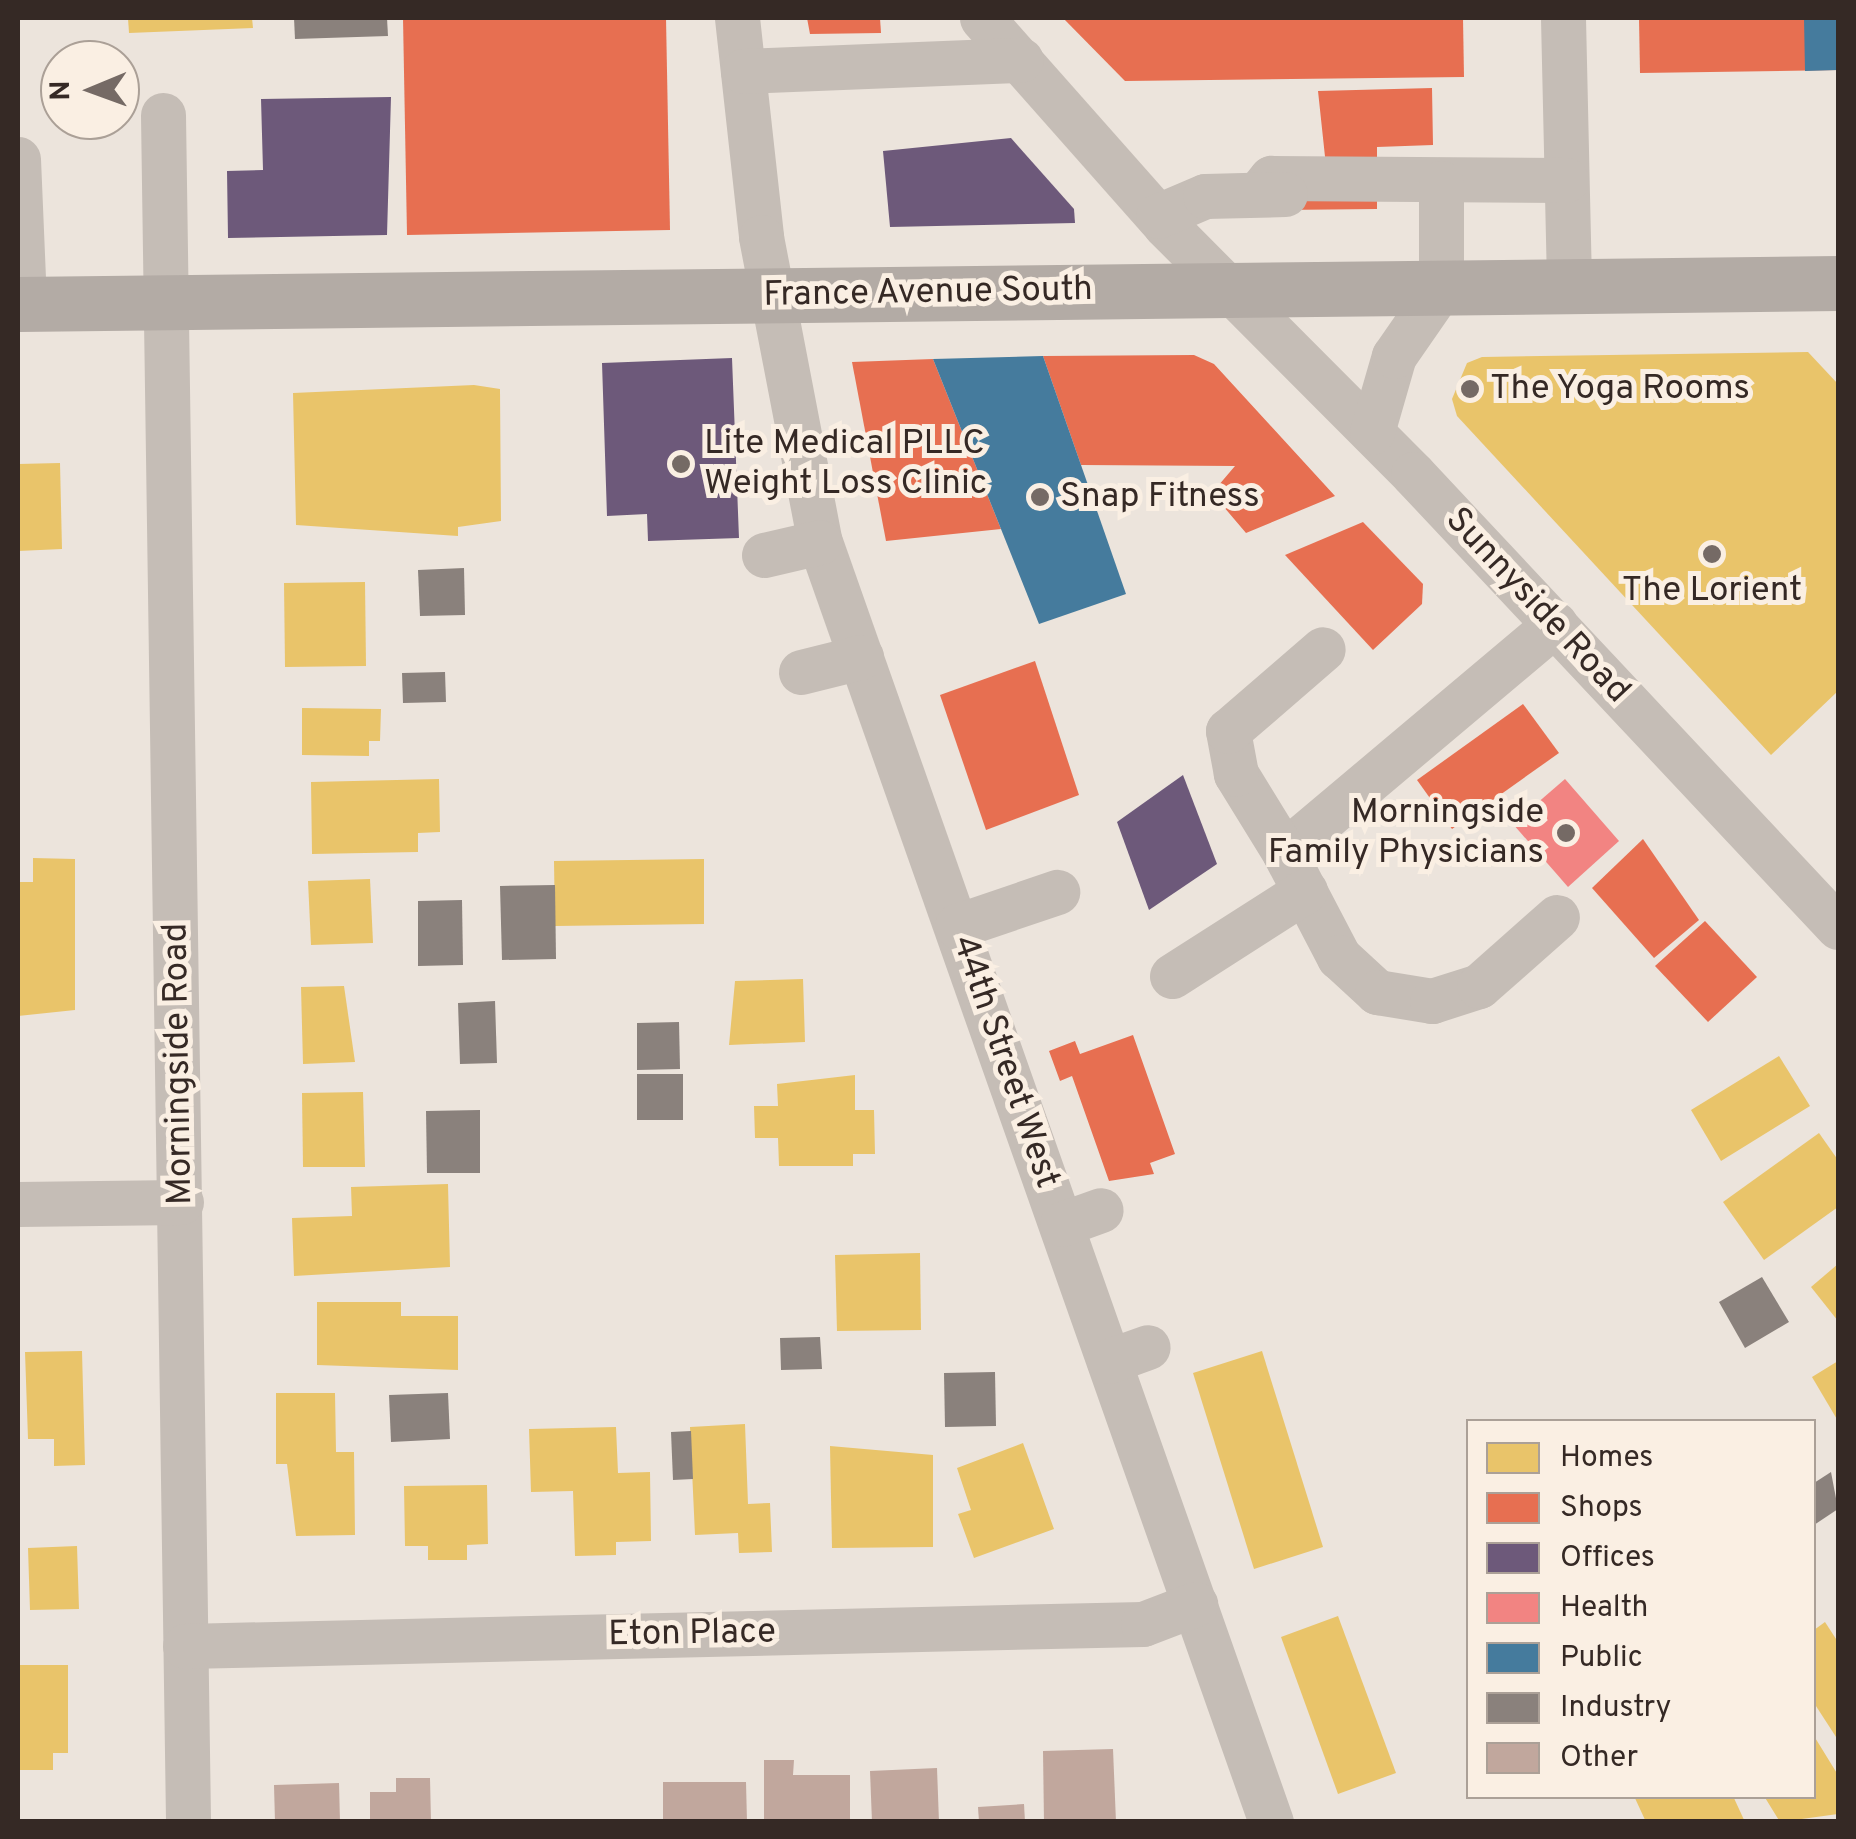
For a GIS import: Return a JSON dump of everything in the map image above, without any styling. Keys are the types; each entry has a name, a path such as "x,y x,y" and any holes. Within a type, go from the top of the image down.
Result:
{"main road":[{"name":"France Avenue South","path":"21,304 166,306 773,292 1838,283"}],"street":[{"name":"44th Street West","path":"736,18 773,292 820,542 957,926 1081,1217 1128,1354 1194,1604 1271,1822"},
{"name":"Sunnyside Road","path":"982,18 1228,291 1372,432 1838,927"},
{"path":"1562,18 1568,287"},
{"path":"742,71 1021,60"},
{"name":"Morningside Road","path":"163,114 188,1822"},
{"path":"18,159 21,304"},
{"path":"1158,216 1205,196 1391,193 1441,182 1566,180"},
{"path":"1372,432 1394,356 1442,288 1441,182"},
{"path":"764,555 820,542"},
{"path":"1172,976 1294,872 1555,624"},
{"path":"1323,649 1228,732 1236,774 1340,956 1377,992 1432,1002 1479,986 1557,917"},
{"path":"802,672 861,657"},
{"path":"957,926 1057,892"},
{"path":"18,1204 181,1202"},
{"name":"Eton Place","path":"185,1646 1143,1624 1194,1604"}],"building: Homes":[{"path":"128,18 252,18 253,28 129,33"},
{"name":"The Lorient","path":"1808,352 1838,384 1838,691 1771,755 1457,416 1452,399 1467,363 1482,357"},
{"path":"474,385 500,389 501,521 458,527 458,536 296,525 293,393"},
{"path":"60,463 62,549 18,551 18,464"},
{"path":"365,582 366,666 285,667 284,583"},
{"path":"302,708 381,709 380,741 369,741 369,756 302,755"},
{"path":"439,779 440,832 418,833 418,852 312,854 311,782"},
{"path":"33,858 75,859 75,1010 18,1016 18,882 33,882"},
{"path":"704,859 704,924 555,926 554,861"},
{"path":"370,879 373,943 311,945 308,881"},
{"path":"803,979 805,1042 729,1045 735,981"},
{"path":"344,986 355,1062 303,1064 301,987"},
{"path":"1779,1056 1810,1106 1721,1161 1691,1110"},
{"path":"855,1075 855,1110 874,1110 875,1154 853,1154 853,1166 779,1166 778,1138 755,1138 754,1106 778,1106 777,1084"},
{"path":"363,1092 365,1167 303,1167 302,1093"},
{"path":"1819,1133 1838,1160 1838,1207 1764,1260 1723,1202"},
{"path":"448,1184 450,1267 294,1276 292,1218 352,1216 351,1187"},
{"path":"920,1253 921,1330 837,1331 835,1255"},
{"path":"1838,1264 1838,1321 1811,1287"},
{"path":"317,1302 401,1302 401,1316 458,1316 458,1370 317,1365"},
{"path":"82,1351 85,1465 54,1466 54,1439 28,1439 25,1352"},
{"path":"1262,1351 1323,1547 1254,1569 1193,1373"},
{"path":"1838,1361 1838,1421 1812,1377"},
{"path":"276,1393 335,1393 336,1452 354,1452 355,1535 296,1536 287,1464 276,1464"},
{"path":"745,1424 748,1504 770,1503 772,1552 739,1553 738,1533 695,1535 690,1427"},
{"path":"616,1427 618,1473 650,1472 651,1541 616,1542 616,1555 575,1556 573,1491 531,1492 529,1429"},
{"path":"1023,1443 1054,1529 974,1558 958,1514 971,1510 957,1468"},
{"path":"830,1446 933,1455 933,1547 832,1548"},
{"path":"487,1485 488,1544 467,1545 467,1560 428,1560 428,1546 405,1546 404,1486"},
{"path":"77,1546 79,1609 30,1610 28,1548"},
{"path":"1338,1616 1396,1773 1338,1794 1281,1637"},
{"path":"1825,1622 1838,1642 1838,1740 1816,1706 1816,1629"},
{"path":"18,1665 68,1665 68,1753 53,1753 53,1770 18,1770"},
{"path":"1816,1739 1838,1775 1838,1814 1780,1822 1766,1799 1816,1799"},
{"path":"1635,1799 1734,1799 1745,1822 1646,1822"}],"building: Shops":[{"path":"403,18 666,18 670,230 407,235"},
{"path":"807,18 880,18 881,33 810,34"},
{"path":"1063,18 1463,18 1464,77 1125,81"},
{"path":"1639,18 1838,18 1838,70 1640,73"},
{"path":"1432,88 1433,145 1377,147 1377,209 1279,210 1326,166 1318,91"},
{"path":"1194,355 1214,364 1335,496 1246,533 1212,493 1235,466 1081,465 1043,356"},
{"path":"933,359 1001,529 886,541 852,362"},
{"path":"1363,522 1423,584 1422,604 1373,650 1285,555"},
{"path":"1035,661 1079,795 986,830 940,695"},
{"path":"1523,704 1559,753 1452,829 1417,780"},
{"path":"1643,839 1699,920 1654,958 1592,888"},
{"path":"1705,921 1757,977 1708,1022 1655,966"},
{"path":"1133,1035 1175,1154 1150,1163 1154,1174 1109,1181 1072,1076 1060,1081 1049,1051 1075,1041 1080,1054"}],"building: Offices":[{"path":"391,97 387,235 228,238 227,171 263,170 261,99"},
{"path":"1011,138 1074,209 1075,223 890,227 883,151"},
{"path":"732,358 739,538 648,541 647,514 607,516 602,363"},
{"path":"1183,775 1217,864 1149,910 1117,822"}],"building: Health":[{"name":"Morningside Family Physicians","path":"1565,779 1619,841 1568,887 1513,824"}],"building: Public":[{"path":"1804,18 1838,18 1838,70 1805,71"},
{"name":"Snap Fitness","path":"1043,356 1126,594 1039,624 933,359"}],"building: Industry":[{"path":"294,18 387,18 388,36 295,39"},
{"path":"464,568 465,615 420,616 418,570"},
{"path":"445,672 446,702 403,703 402,673"},
{"path":"555,885 556,959 502,960 500,886"},
{"path":"462,900 463,965 418,966 418,901"},
{"path":"495,1001 497,1063 460,1064 458,1003"},
{"path":"679,1022 680,1069 637,1070 637,1023"},
{"path":"637,1074 683,1074 683,1120 637,1120"},
{"path":"480,1110 480,1173 427,1173 426,1111"},
{"path":"1762,1277 1789,1322 1745,1348 1719,1302"},
{"path":"820,1337 822,1369 781,1370 780,1338"},
{"path":"995,1372 996,1426 945,1427 944,1373"},
{"path":"448,1393 450,1439 391,1442 389,1395"},
{"path":"691,1431 693,1479 673,1480 671,1432"},
{"path":"1831,1472 1838,1509 1816,1524 1816,1482"}],"building: Other":[{"path":"1113,1749 1116,1822 1044,1822 1043,1751"},
{"path":"764,1760 794,1760 793,1775 850,1775 850,1822 764,1822"},
{"path":"937,1768 939,1822 872,1822 870,1771"},
{"path":"396,1778 430,1778 431,1822 370,1822 370,1792 396,1792"},
{"path":"663,1782 746,1782 747,1822 663,1822"},
{"path":"339,1783 340,1822 275,1822 274,1785"},
{"path":"1024,1804 1025,1822 979,1822 978,1807"}],"place":[{"name":"The Yoga Rooms","path":"1470,389"},
{"name":"Lite Medical PLLC Weight Loss Clinic","path":"681,464"},
{"name":"Snap Fitness","path":"1040,497"},
{"name":"The Lorient","path":"1712,554"},
{"name":"Morningside Family Physicians","path":"1566,833"}]}
